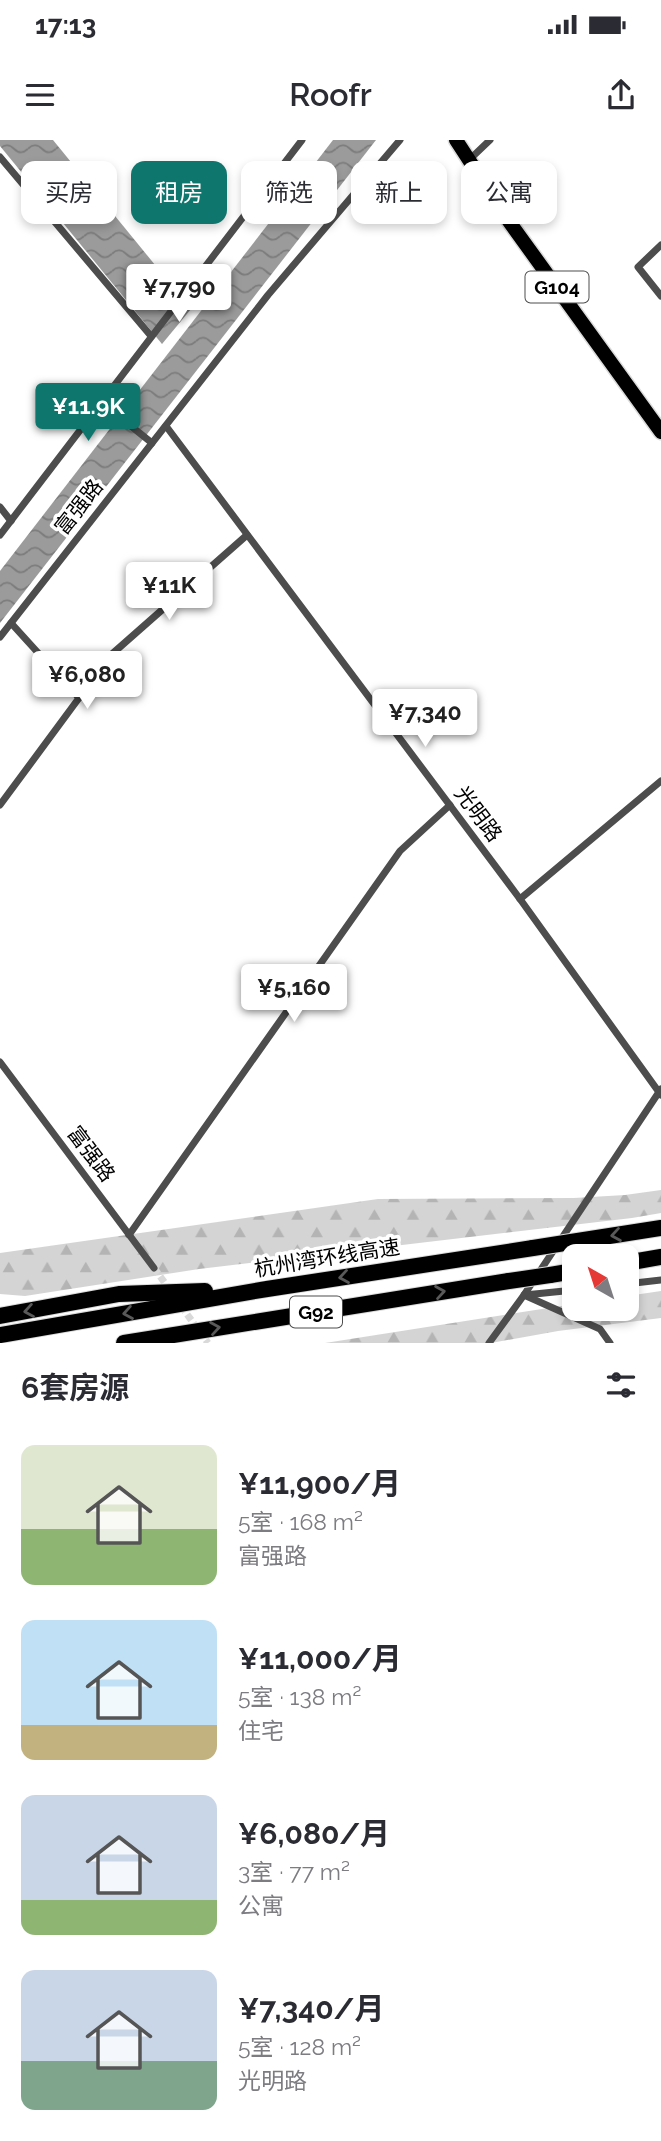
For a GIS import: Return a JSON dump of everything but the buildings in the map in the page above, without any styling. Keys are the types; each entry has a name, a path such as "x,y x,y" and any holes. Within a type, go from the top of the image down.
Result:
{"highway":[{"name":"杭州湾环线高速","path":"0,1335 267,1289 661,1228"},
{"path":"639,1261 661,1257"},
{"name":"G92","path":"124,1343 562,1273"},
{"path":"0,1316 119,1294 267,1289"}],"main road":[{"name":"G104","path":"462,147 508,220 658,422"}],"street":[{"path":"0,535 303,140"},
{"name":"富强路","path":"0,637 150,441 166,426 268,295 400,140"},
{"path":"462,147 490,140"},
{"path":"0,157 152,335"},
{"path":"661,245 638,267 661,296"},
{"path":"101,402 150,441"},
{"name":"光明路","path":"166,426 520,899 660,1092"},
{"path":"0,507 11,521"},
{"path":"0,805 112,654 247,535"},
{"path":"11,623 79,698"},
{"path":"520,899 661,781"},
{"path":"129,1235 400,851 450,806"},
{"name":"富强路","path":"0,1062 154,1268"},
{"path":"489,1343 660,1092"},
{"path":"639,1283 661,1280"},
{"path":"524,1295 562,1291"},
{"path":"524,1295 600,1329 610,1343"}],"green space":[{"path":"661,1190 661,1213 632,1218 199,1269 25,1296 0,1294 0,1253 378,1199 574,1198"},
{"path":"661,1291 661,1318 639,1321 639,1294"},
{"path":"562,1306 562,1321 637,1321 491,1343 325,1343"}],"water":[{"path":"0,140 53,140 70,161 21,161 21,172 0,146"},
{"path":"333,140 376,140 360,161 351,161 351,172 337,190 337,161 317,161"},
{"path":"117,218 191,309 162,344 64,224 117,224"},
{"path":"268,224 311,224 0,623 0,571"}],"tunnel":[{"path":"154,1268 170,1290"},
{"path":"181,1306 208,1343"}]}
